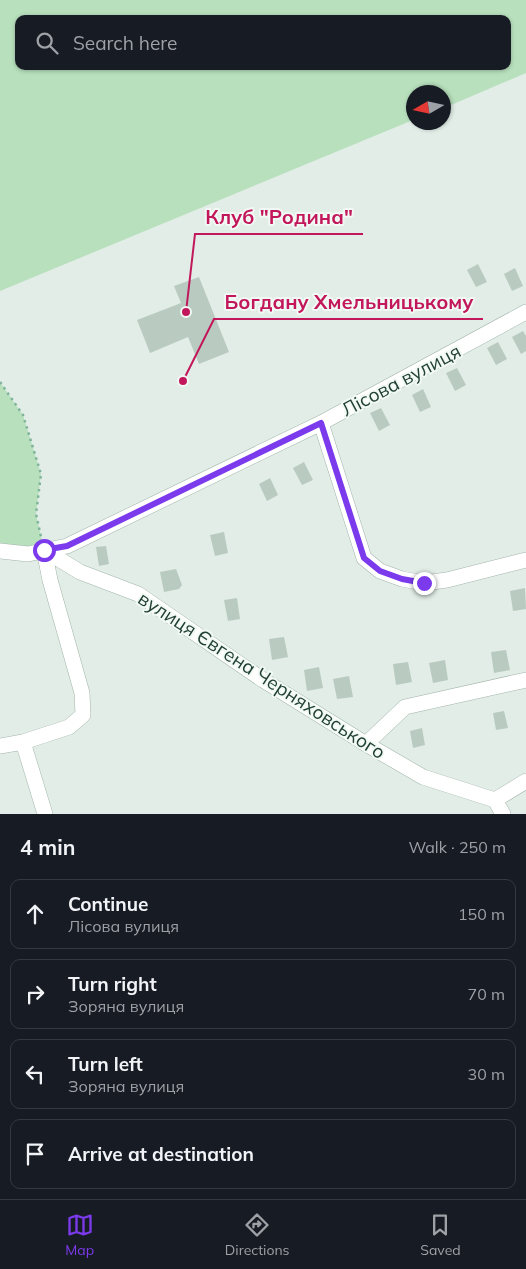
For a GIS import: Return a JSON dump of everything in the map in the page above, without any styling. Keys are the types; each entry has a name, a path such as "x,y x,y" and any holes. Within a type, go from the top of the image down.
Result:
{"street":[{"name":"Лісова вулиця","path":"0,551 28,554 67,546 321,423 526,312"},
{"path":"321,423 364,558 380,571 402,579 424,583 447,580 526,560"},
{"path":"0,746 23,742 69,727 83,715 82,693 50,580 44,550"},
{"name":"вулиця Євгена Черняховського","path":"44,550 80,572 138,594 263,680 424,778 495,800"},
{"path":"366,744 404,707 526,680"},
{"path":"23,742 45,814"},
{"path":"503,814 495,800 526,781"}],"path":[{"path":"0,382 23,414 41,474 36,514 44,550"}],"green space":[{"path":"0,0 526,0 526,73 451,105 451,85 406,85 406,123 0,291"},
{"path":"0,382 23,415 41,474 36,514 44,550 0,551"}],"building":[{"path":"478,264 487,282 476,287 467,270"},
{"path":"515,268 523,286 512,291 504,274"},
{"path":"199,277 229,352 199,364 188,337 150,353 137,320 181,303 174,286"},
{"path":"523,331 526,336 526,351 521,354 512,337"},
{"path":"498,342 507,359 496,365 487,348"},
{"path":"457,368 466,385 455,391 446,373"},
{"path":"423,389 431,407 420,412 412,395"},
{"path":"381,408 390,425 379,431 370,413"},
{"path":"304,462 313,480 302,485 293,468"},
{"path":"270,478 278,495 267,501 259,484"},
{"path":"224,532 228,553 215,556 210,535"},
{"path":"106,546 109,564 99,566 96,547"},
{"path":"176,569 182,585 179,589 164,592 160,572"},
{"path":"525,588 526,609 513,611 510,591"},
{"path":"237,598 240,619 228,621 224,600"},
{"path":"284,637 288,657 272,660 269,639"},
{"path":"506,650 510,670 494,673 491,652"},
{"path":"445,660 448,680 433,683 429,663"},
{"path":"408,662 412,682 396,685 393,664"},
{"path":"319,667 323,688 307,691 304,670"},
{"path":"349,676 353,697 337,699 333,679"},
{"path":"504,711 508,728 496,730 493,713"},
{"path":"422,728 425,745 413,748 410,731"}],"place":[{"name":"Клуб \"Родина\"","path":"186,312"},
{"name":"Богдану Хмельницькому","path":"183,381"}],"route":[{"path":"44,550 67,546 321,423 364,558 380,571 402,579 424,583"}]}
